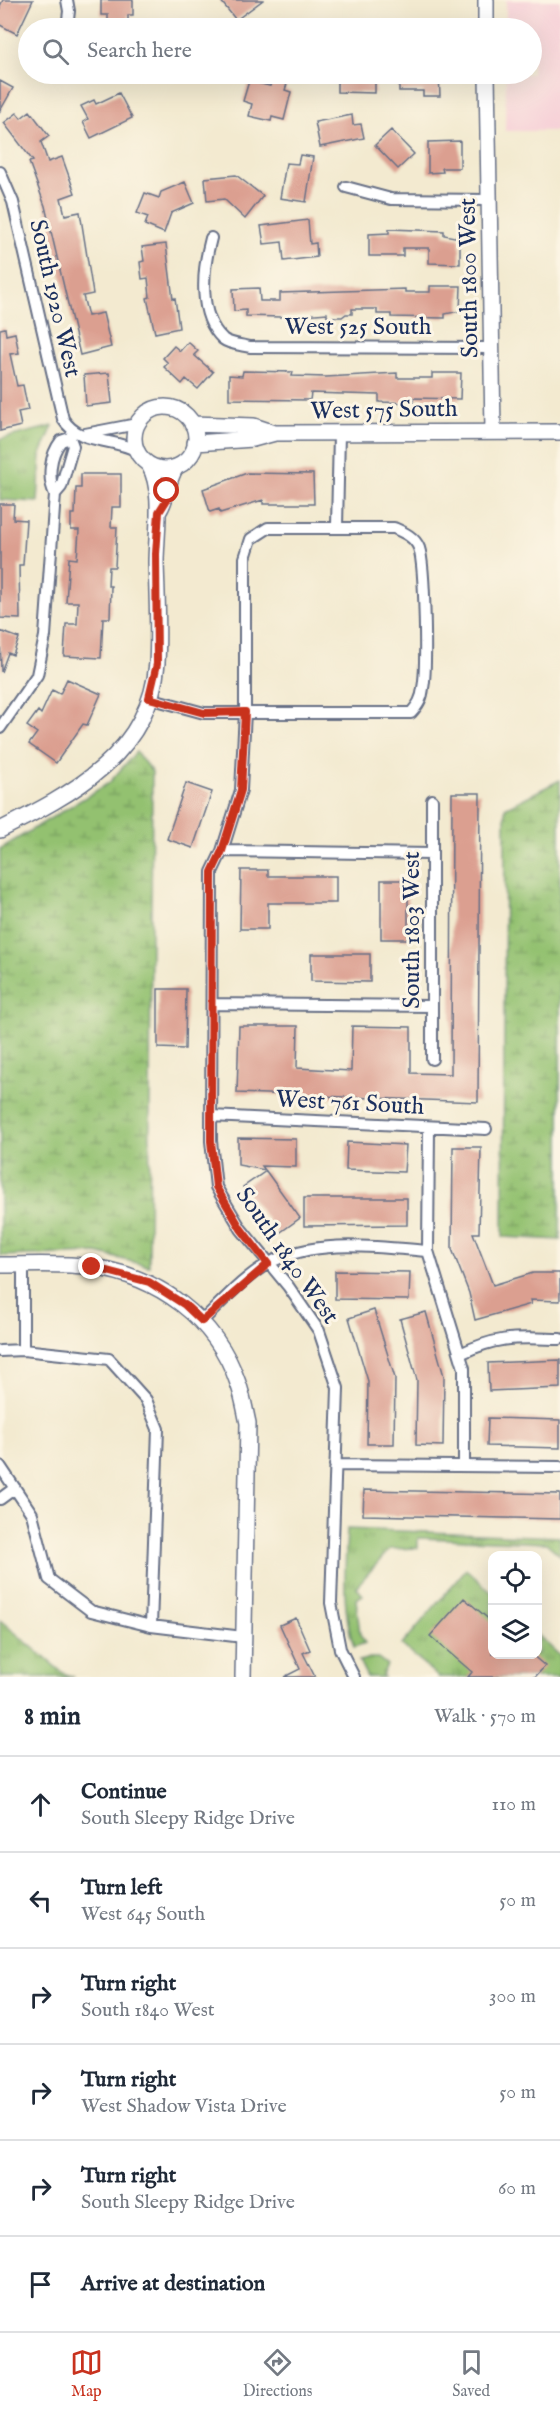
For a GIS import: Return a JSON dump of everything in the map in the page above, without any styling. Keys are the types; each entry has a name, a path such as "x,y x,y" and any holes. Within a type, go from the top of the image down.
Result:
{"street":[{"path":"67,0 68,18"},
{"path":"486,0 486,18"},
{"name":"South 1800 West","path":"487,84 493,430"},
{"name":"South 1920 West","path":"0,172 13,202 49,348 59,408 67,425 76,435"},
{"path":"346,187 391,199 488,200"},
{"name":"West 525 South","path":"211,238 205,260 205,298 209,320 224,340 250,347 492,348"},
{"path":"136,451 134,441 136,424 143,416 160,407 181,411 192,424 195,443 192,453 176,467 169,478 166,501 159,512"},
{"path":"0,728 36,675 45,636 55,494 51,486 53,455 61,441 76,435 136,424"},
{"name":"West 575 South","path":"192,424 254,426 275,433"},
{"name":"West 575 South","path":"195,443 253,439 275,433 493,430 560,432"},
{"path":"149,698 204,713 411,713 421,701 424,685 423,591 418,547 409,535 394,528 337,527 339,433"},
{"path":"0,830 62,799 107,765 134,731 149,698 157,664 156,554 159,512 155,475 136,451 116,442 95,441 76,435"},
{"path":"149,465 165,469 176,467"},
{"name":"South 1840 West","path":"337,527 268,528 251,539 245,558 245,712 241,790 222,851 212,872 211,1116 216,1187 241,1229 288,1286 319,1331 338,1388 331,1603 340,1649 354,1677"},
{"name":"South 1803 West","path":"432,800 432,1059"},
{"path":"222,851 432,854"},
{"path":"212,1004 432,1006"},
{"name":"West 761 South","path":"211,1116 486,1129"},
{"path":"429,1128 428,1251 464,1368 464,1466"},
{"path":"202,1321 268,1264 304,1251 361,1246 428,1251"},
{"path":"0,1264 92,1267 149,1282 185,1305 218,1341 238,1383 248,1424 243,1677"},
{"path":"23,1265 23,1350"},
{"path":"460,1354 481,1343 503,1338 560,1339"},
{"path":"0,1351 23,1350 109,1359 146,1400 158,1429 151,1626"},
{"path":"335,1465 560,1467"},
{"path":"0,1466 32,1514 49,1579 91,1611 151,1626 243,1637"},
{"path":"0,1499 15,1488"}],"shaded area":[{"path":"506,0 560,0 560,131 505,131 506,84 542,84 542,18 506,18"}],"green space":[{"path":"53,426 41,454 38,502 0,500 0,439"},
{"path":"136,752 152,772 149,1266 97,1253 0,1256 0,849 109,783"},
{"path":"560,780 560,1240 503,1237 505,808"},
{"path":"347,1529 560,1537 560,1555 546,1543 418,1538 418,1548 390,1549 356,1587 363,1595 356,1599 360,1634 365,1643 354,1647 346,1603"},
{"path":"466,1569 488,1589 488,1659 542,1659 542,1639 560,1656 560,1677 438,1677 402,1645"},
{"path":"0,1620 63,1673 74,1677 0,1677"},
{"path":"378,1658 387,1665 382,1675 384,1677 367,1677 359,1661"}],"building":[{"path":"3,0 33,0 25,18 18,18 17,34 0,25 0,6"},
{"path":"101,0 133,0 133,15 128,15 128,18 108,18 108,15 101,15"},
{"path":"220,0 263,0 239,18 234,18"},
{"path":"0,81 13,88 0,111"},
{"path":"248,84 270,86 271,84 287,84 285,90 291,92 284,120 272,117 271,121 249,116 252,104 243,101"},
{"path":"337,84 375,84 375,93 337,92"},
{"path":"399,84 439,84 440,96 423,96 423,91 399,91"},
{"path":"119,93 132,118 91,138 83,122 88,119 81,106 94,100 96,104"},
{"path":"30,111 49,136 41,142 48,162 62,157 75,193 61,198 65,215 80,212 93,294 83,296 88,316 103,313 111,347 80,355 45,206 29,162 33,161 4,123 17,113 21,118"},
{"path":"352,115 353,125 361,124 364,138 320,147 315,122"},
{"path":"391,130 414,154 398,169 375,145"},
{"path":"460,141 460,168 442,168 443,172 428,173 428,142"},
{"path":"300,155 313,157 306,202 280,198 286,163 298,164"},
{"path":"236,175 263,196 245,219 224,199 207,201 205,178"},
{"path":"185,182 194,203 171,213 164,233 145,225 148,217 137,213 145,193 159,198 161,192"},
{"path":"308,220 310,244 316,243 317,257 284,261 282,242 264,244 261,226"},
{"path":"389,229 444,231 444,235 460,238 460,264 429,263 429,248 403,248 403,256 369,256 369,234 389,233"},
{"path":"166,244 179,328 155,333 147,298 150,297 148,278 142,279 140,262 144,261 142,247"},
{"path":"430,286 461,286 460,311 445,314 445,318 391,317 391,314 377,314 377,309 352,309 352,314 342,317 327,317 327,313 280,317 246,316 246,310 234,311 233,289 259,288 260,301 280,301 280,293 405,289 405,292 430,292"},
{"path":"5,328 6,335 15,333 19,353 10,354 17,386 23,385 28,410 18,412 21,426 0,431 0,329"},
{"path":"188,342 198,351 194,355 213,372 198,389 186,379 182,384 164,367 168,363 163,358 174,346 180,351"},
{"path":"243,371 293,372 292,376 326,377 397,373 397,378 432,378 432,373 461,373 460,399 413,398 413,403 379,402 379,395 311,393 310,400 229,399 229,375 242,376"},
{"path":"109,373 112,403 86,406 84,375"},
{"path":"247,473 313,474 314,504 263,504 263,500 220,513 219,509 210,512 203,489"},
{"path":"81,474 121,474 121,507 112,507 111,527 117,527 115,567 109,567 110,618 103,618 101,658 64,656 66,624 77,624 78,602 66,602 69,558 77,559 79,530 71,530 71,514 75,514 76,488 81,488"},
{"path":"0,504 14,504 13,519 26,520 23,565 19,565 20,619 0,618"},
{"path":"0,631 19,638 13,655 8,653 1,672"},
{"path":"67,679 101,694 87,725 83,724 56,763 29,744 37,733 27,726 38,711 41,714 52,690 60,694"},
{"path":"186,783 212,792 193,848 167,839"},
{"path":"452,793 480,793 478,1102 237,1093 239,1026 298,1026 297,1068 351,1071 352,1026 411,1027 411,1073 451,1074"},
{"path":"241,870 268,870 268,876 336,876 336,903 268,903 268,929 240,929"},
{"path":"381,880 408,880 408,939 381,939"},
{"path":"311,954 370,954 370,982 311,981"},
{"path":"158,989 186,989 185,1049 158,1048"},
{"path":"238,1138 296,1139 296,1167 262,1166 265,1170 238,1165"},
{"path":"347,1142 406,1145 404,1172 346,1170"},
{"path":"453,1147 481,1147 479,1233 473,1233 493,1285 533,1273 560,1273 560,1301 530,1300 531,1304 475,1320 469,1293 452,1249"},
{"path":"266,1171 300,1218 278,1234 243,1187"},
{"path":"304,1198 407,1198 407,1225 304,1226"},
{"path":"335,1271 410,1272 409,1300 335,1299"},
{"path":"374,1310 395,1378 394,1444 367,1444 368,1381 349,1318"},
{"path":"426,1312 444,1376 443,1446 416,1445 417,1380 400,1319"},
{"path":"560,1360 560,1388 489,1391 488,1363"},
{"path":"488,1418 560,1420 560,1448 487,1446"},
{"path":"364,1490 560,1494 560,1519 363,1515"},
{"path":"464,1598 488,1619 488,1659 537,1659 545,1666 535,1677 468,1677 472,1672 430,1636"},
{"path":"296,1618 310,1650 303,1653 315,1677 284,1677 300,1669 280,1625"}],"route":[{"path":"92,1267 149,1282 185,1305 202,1321 268,1264 241,1229 216,1187 211,1141 212,872 222,851 241,790 245,712 204,713 149,698 157,664 156,554 159,512 166,501 167,491"}]}
